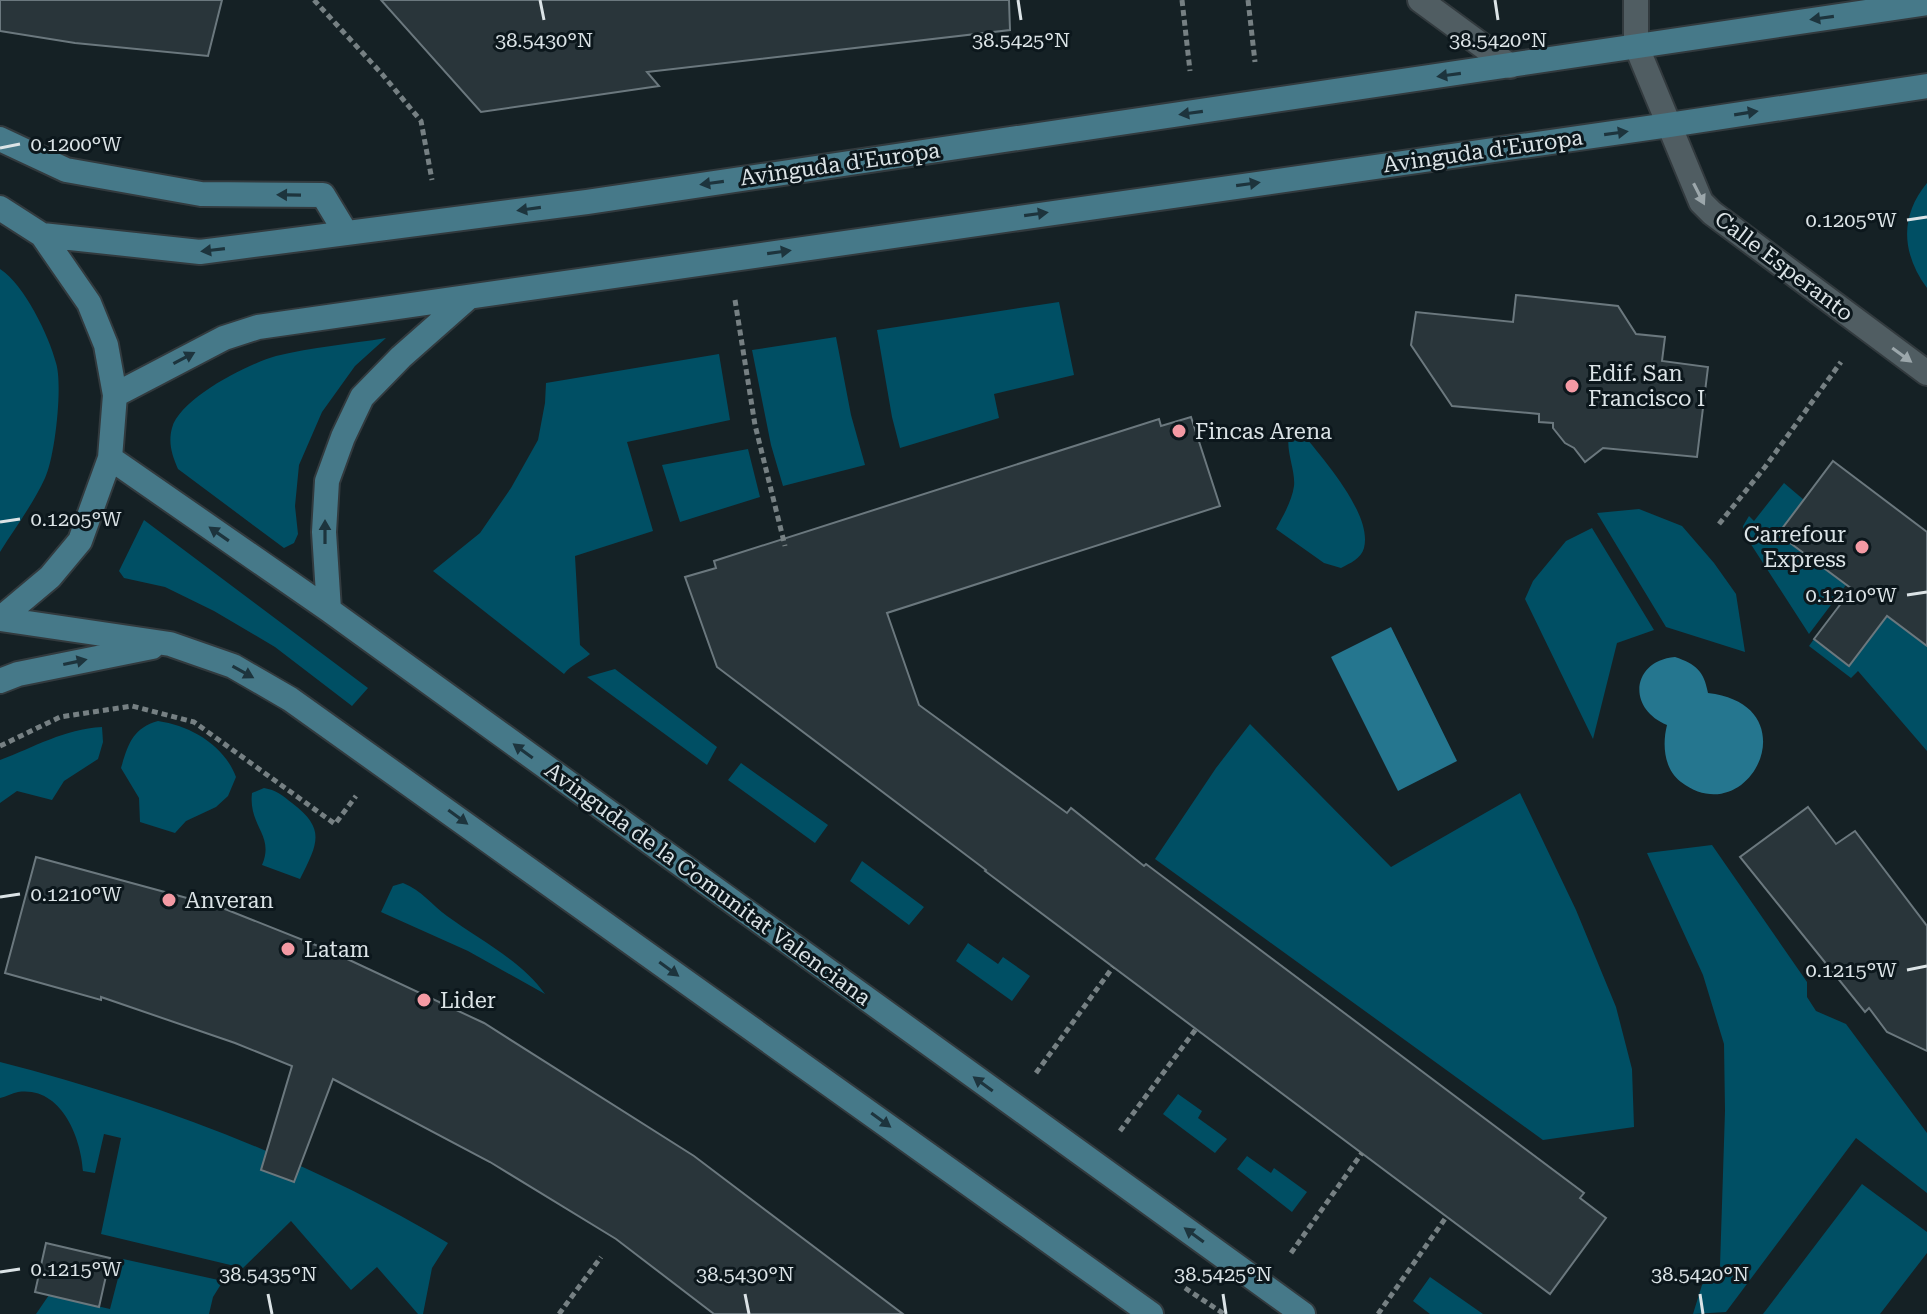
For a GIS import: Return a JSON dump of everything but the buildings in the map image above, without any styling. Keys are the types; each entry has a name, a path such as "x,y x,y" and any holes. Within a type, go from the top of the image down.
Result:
{"main road":[{"name":"Avinguda d'Europa","path":"42,235 200,252 587,202 1927,3"},
{"name":"Avinguda d'Europa","path":"115,395 214,343 258,327 1927,86"},
{"path":"0,139 66,170 171,189 201,194 323,195 346,233"},
{"path":"0,208 42,235 89,303 106,345 115,395 110,458 80,541 50,577 0,619"},
{"path":"329,610 324,532 327,481 343,437 362,397 401,357 469,297"},
{"name":"Avinguda de la Comunitat Valenciana","path":"110,458 329,610 1303,1314"},
{"path":"0,619 170,644 233,666 290,699 1151,1314"},
{"path":"0,681 18,674 170,644"}],"street":[{"path":"1420,0 1510,66"},
{"path":"1636,0 1636,45"},
{"name":"Calle Esperanto","path":"1636,45 1701,202 1927,373"}],"path":[{"path":"314,0 421,121 440,220"},
{"path":"1182,0 1195,112"},
{"path":"1248,0 1260,102"},
{"path":"728,259 755,425 785,546"},
{"path":"1719,524 1765,467 1865,328"},
{"path":"1013,1105 1113,967"},
{"path":"1096,1164 1196,1029"},
{"path":"1266,1288 1362,1153"},
{"path":"1378,1314 1447,1216"},
{"path":"559,1314 601,1257"}],"shaded area":[{"path":"1927,183 1927,288 1913,262 1907,236 1912,209"},
{"path":"0,269 18,286 42,325 56,363 59,387 49,468 35,497 0,552"},
{"path":"1059,302 1074,375 994,394 999,418 900,448 877,330"},
{"path":"836,337 851,415 865,465 783,486 771,445 752,350"},
{"path":"386,338 355,366 322,412 299,465 295,506 298,534 294,543 284,548 178,469 171,449 172,428 188,405 216,384 276,356"},
{"path":"719,354 730,420 627,442 653,531 575,556 580,645 590,654 564,674 433,571 480,533 511,488 538,440 546,383"},
{"path":"1293,428 1300,430 1331,470 1361,518 1365,534 1363,552 1341,568 1324,563 1276,529 1294,486 1288,440"},
{"path":"748,449 760,497 680,522 662,465"},
{"path":"1784,483 1804,500 1778,535 1846,585 1809,634 1743,532 1749,516 1754,521"},
{"path":"1639,509 1682,526 1714,563 1736,594 1745,652 1666,627 1597,513"},
{"path":"144,520 368,688 352,706 275,647 214,611 165,587 124,578 119,571"},
{"path":"1592,528 1654,630 1617,643 1593,739 1525,599 1533,581 1566,541"},
{"path":"1851,590 1927,646 1927,751 1858,671 1851,678 1809,646 1814,639 1849,666 1869,640 1835,612"},
{"path":"1391,627 1457,761 1398,791 1331,657"},
{"path":"1675,657 1698,669 1708,693 1739,702 1757,719 1763,740 1759,762 1747,780 1729,792 1706,794 1675,777 1666,756 1667,725 1654,718 1640,698 1643,676 1650,667 1660,660"},
{"path":"615,669 717,747 707,765 587,677"},
{"path":"158,721 182,727 205,739 223,755 236,777 228,796 216,807 186,821 175,833 140,822 139,798 121,768 133,738 143,728"},
{"path":"1250,724 1391,867 1520,793 1576,910 1616,1007 1632,1069 1634,1127 1543,1140 1155,859 1216,768"},
{"path":"102,727 103,742 98,759 64,781 52,800 17,791 0,803 0,760 62,735"},
{"path":"741,763 828,825 815,843 728,780"},
{"path":"264,788 279,793 303,812 314,829 314,846 300,879 262,865 265,846 254,814 252,793"},
{"path":"1712,845 1807,982 1807,997 1816,1011 1846,1024 1927,1133 1927,1193 1856,1138 1726,1312 1693,1314 1702,1285 1720,1266 1724,1044 1703,975 1647,853"},
{"path":"862,861 924,907 909,925 850,881"},
{"path":"403,883 513,961 545,994 468,951 381,912 393,886"},
{"path":"968,943 998,964 1003,957 1030,976 1012,1001 956,961"},
{"path":"0,1062 116,1095 231,1136 342,1185 448,1243 432,1268 423,1314 418,1314 377,1267 351,1290 291,1221 243,1268 101,1234 121,1138 104,1134 95,1173 83,1171 73,1129 57,1105 33,1092 18,1092 0,1098"},
{"path":"1178,1094 1202,1111 1198,1118 1227,1139 1215,1153 1163,1114"},
{"path":"1247,1156 1271,1173 1274,1168 1307,1192 1292,1212 1237,1169"},
{"path":"1862,1184 1927,1232 1927,1253 1880,1314 1763,1314"},
{"path":"123,1259 223,1281 213,1297 209,1314 36,1314 49,1295 110,1309"},
{"path":"1430,1277 1483,1314 1430,1314 1413,1301"}],"place":[{"name":"Edif. San Francisco I","path":"1572,386"},
{"name":"Fincas Arena","path":"1179,431"},
{"name":"Carrefour Express","path":"1862,547"},
{"name":"Anveran","path":"169,900"},
{"name":"Latam","path":"288,949"},
{"name":"Lider","path":"424,1000"}]}
